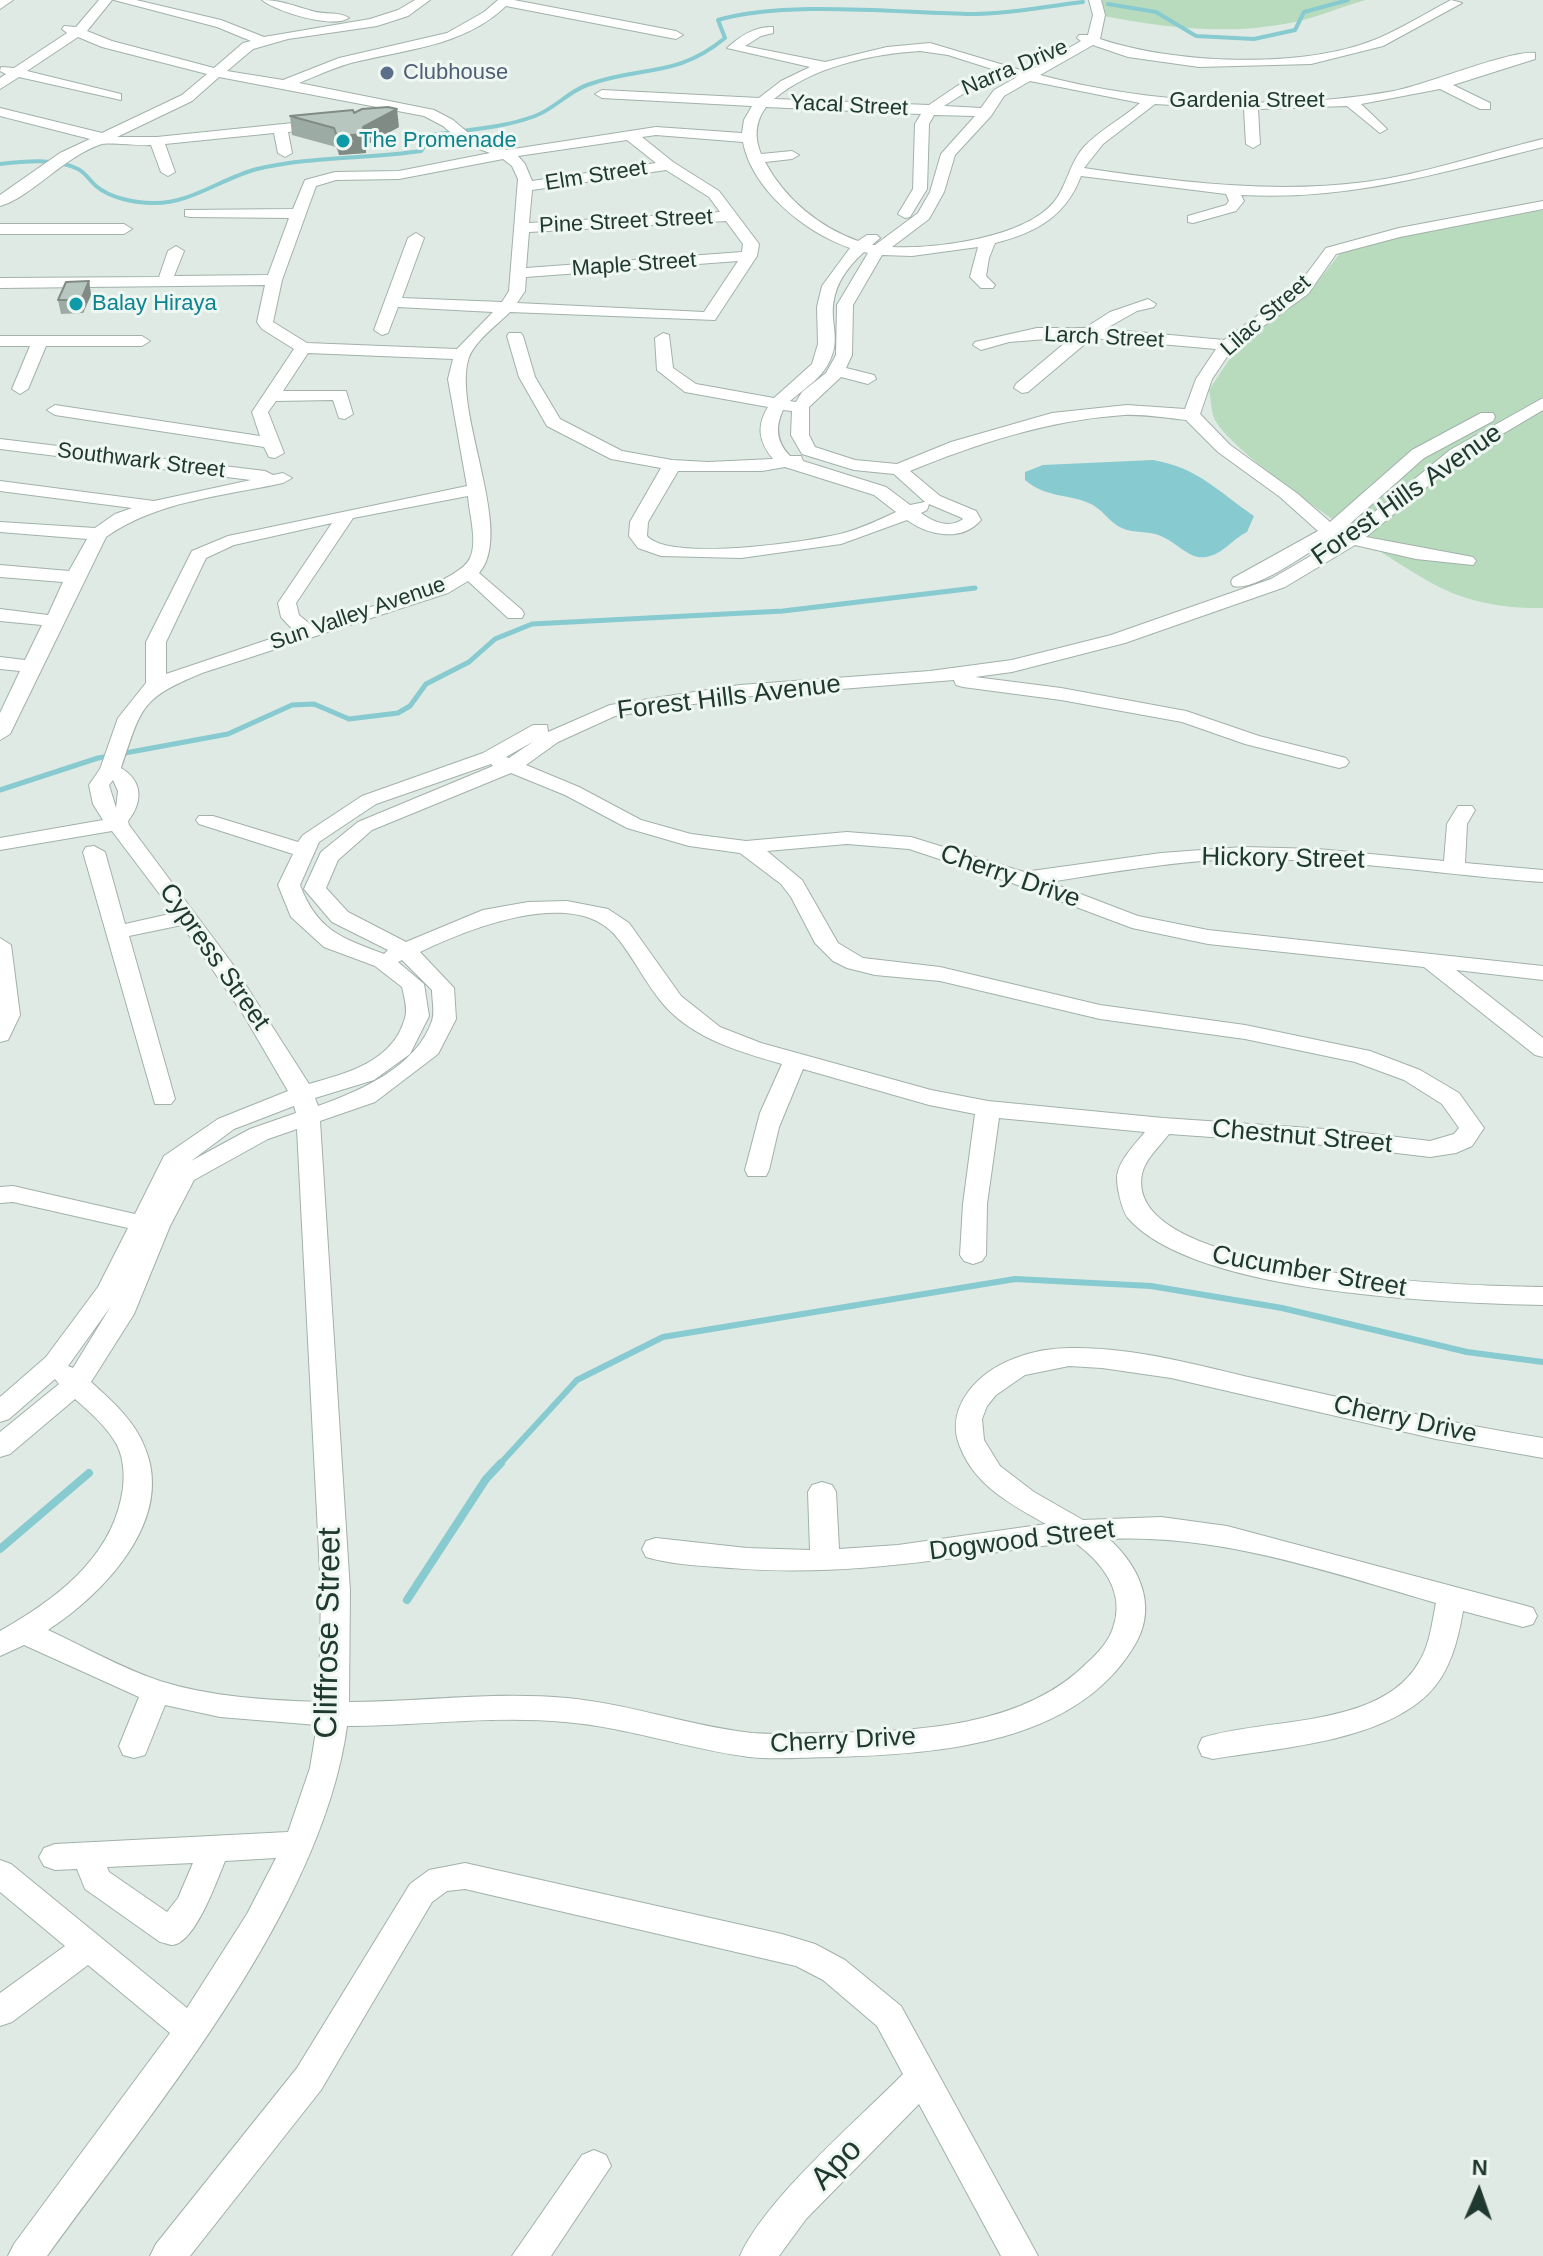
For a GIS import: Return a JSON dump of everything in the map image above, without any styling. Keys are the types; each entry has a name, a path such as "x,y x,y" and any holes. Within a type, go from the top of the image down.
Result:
{"street":[{"path":"0,5 7,0"},
{"path":"74,30 92,0"},
{"path":"0,85 8,72 74,30 106,0"},
{"path":"120,0 208,21 262,41"},
{"path":"268,0 313,16 388,18"},
{"path":"0,202 65,156 187,98 239,51 262,41 342,29 388,18 424,0"},
{"name":"Narra Drive","path":"836,370 844,355 845,305 877,251 924,216 937,192 948,154 986,113 999,93 1091,37 1099,15 1095,0"},
{"path":"285,84 345,61 447,38 470,28 505,1 676,35"},
{"path":"1091,37 1128,53 1199,63 1311,60 1378,43 1456,3"},
{"path":"74,30 107,44 217,73 419,110 468,140 506,154 523,171 517,291 507,307 462,354 303,348 265,322 274,280 297,214 310,183 318,178 399,175 506,154 629,134 682,131 749,138"},
{"path":"768,30 756,33 734,48 824,66"},
{"name":"Narra Drive","path":"930,112 964,88 1049,58 1091,37"},
{"name":"Gardenia Street","path":"824,66 920,47 936,48 1031,76 1151,100 1251,106 1349,100 1440,83 1493,64 1530,56"},
{"path":"824,66 775,91 763,104 751,120 749,138 754,159 787,202 819,228 860,247 877,251 919,252 989,241 1026,228 1052,213 1068,196 1085,155 1138,114 1151,100"},
{"path":"8,72 116,97"},
{"path":"1440,83 1485,106"},
{"name":"Yacal Street","path":"602,94 740,101 849,114 986,113"},
{"path":"1349,100 1380,129"},
{"path":"1251,106 1253,144"},
{"path":"387,119 419,110"},
{"path":"0,112 121,142 341,123"},
{"path":"868,379 836,370 801,407 800,435 808,450 817,455 903,474 934,500 962,510 972,520 962,528 950,530 924,524 907,513 898,501 880,491 787,462 776,455 769,441 769,425 778,404 817,372 826,351 824,303 842,266 860,247 901,219 920,189 922,124 930,112"},
{"path":"280,128 285,153"},
{"path":"391,302 709,317 749,256 751,244 714,194 668,165 629,134"},
{"path":"157,141 168,172"},
{"path":"1076,171 1177,187 1272,193 1365,187 1543,143"},
{"path":"754,159 792,155"},
{"name":"Elm Street","path":"524,187 668,165"},
{"path":"1193,219 1231,208 1237,201 1232,192"},
{"name":"Lilac Street","path":"1191,415 1204,379 1227,345 1302,291 1331,251 1399,233 1543,205"},
{"path":"190,213 297,214"},
{"name":"Pine Street Street","path":"522,228 730,216"},
{"path":"0,229 124,229"},
{"path":"382,330 416,238"},
{"path":"987,285 978,277 979,254 989,241"},
{"path":"165,281 176,251"},
{"name":"Maple Street","path":"519,273 749,256"},
{"path":"0,283 274,280"},
{"path":"1022,388 1088,334 1134,306 1148,304"},
{"name":"Larch Street","path":"981,345 1010,336 1088,334 1227,345"},
{"path":"515,336 527,377 553,422 617,455 672,465 738,467 787,462 817,455"},
{"path":"663,338 665,370 691,388 801,407"},
{"path":"0,341 142,341"},
{"path":"20,389 40,341"},
{"path":"0,734 5,711 32,667 99,534 121,518 155,506 283,478 260,412 303,348"},
{"name":"Sun Valley Avenue","path":"156,685 441,589 469,573 478,563 482,551 476,489 457,392 456,379 462,354"},
{"name":"Forest Hills Avenue","path":"0,1412 55,1364 109,1291 140,1223 173,1162 226,1124 306,1104 367,1097 426,1054 445,1019 443,988 405,950 340,917 315,889 329,857 365,826 511,766 551,738 610,711 740,691 925,671 1048,646 1255,576 1331,531 1418,454 1543,389"},
{"path":"270,396 340,395 345,414"},
{"path":"1521,399 1543,403"},
{"name":"Forest Hills Avenue","path":"0,1447 76,1384 121,1314 158,1226 184,1175 306,1104 366,1075 402,1049 418,1016 413,984 383,961 332,942 299,912 289,885 310,839 369,800 490,757 562,717 615,699 797,674 1012,666 1118,639 1278,583 1353,539 1456,454 1543,403"},
{"path":"55,410 273,443"},
{"path":"880,491 903,474 957,446 1052,418 1127,410 1191,415 1220,448 1289,495 1331,531 1353,539 1467,561"},
{"name":"Southwark Street","path":"0,444 283,478"},
{"path":"672,465 639,522 638,536 647,546 665,551 691,554 750,552 842,539 934,500"},
{"path":"848,481 870,467"},
{"path":"0,486 155,506"},
{"path":"118,822 104,810 100,780 114,757 136,705 156,685 156,642 198,555 228,541 476,489"},
{"path":"307,632 290,617 287,603 347,514"},
{"path":"0,527 99,534"},
{"path":"0,571 75,577"},
{"path":"469,573 515,614"},
{"path":"0,615 55,621"},
{"path":"0,663 32,667"},
{"path":"925,671 1186,717 1252,740 1339,762"},
{"path":"0,846 118,822 128,807 128,788 114,757"},
{"name":"Cherry Drive","path":"490,757 658,833 746,847 878,839 932,849 1023,879 1132,921 1208,937 1543,973"},
{"path":"1454,869 1454,839 1465,810"},
{"path":"206,820 305,851"},
{"name":"Cypress Street","path":"118,822 253,1011 306,1104"},
{"name":"Chestnut Street","path":"383,961 455,927 491,915 528,909 567,908 600,914 621,928 673,1001 712,1032 753,1048 929,1097 988,1109 1163,1126 1339,1138 1430,1149 1447,1147 1463,1140 1472,1128 1467,1115 1453,1100 1426,1083 1346,1052 1284,1038 1086,1009 940,974 858,964 826,945 794,884 746,847"},
{"path":"94,852 163,1099"},
{"name":"Hickory Street","path":"1023,879 1172,858 1244,853 1341,856 1543,876"},
{"path":"118,932 188,917"},
{"path":"0,945 9,1015 0,1035"},
{"path":"1430,961 1543,1050"},
{"path":"757,1170 772,1107 796,1059"},
{"name":"Cliffrose Street","path":"26,2256 189,2029 241,1950 297,1844 318,1795 332,1714 335,1643 332,1527 306,1104"},
{"path":"973,1255 975,1204 988,1109"},
{"name":"Cucumber Street","path":"1163,1126 1129,1177 1131,1199 1142,1219 1166,1237 1197,1253 1258,1268 1363,1287 1481,1296 1543,1296"},
{"path":"0,1195 13,1194 140,1223"},
{"name":"Cherry Drive","path":"12,1638 156,1691 236,1707 332,1714 474,1709 566,1710 753,1745 892,1744 1000,1724 1066,1697 1110,1658 1128,1635 1135,1608 1123,1575 1080,1530 1044,1513 992,1475 971,1449 969,1415 988,1386 1020,1365 1070,1357 1147,1365 1543,1448"},
{"path":"12,1638 103,1567 126,1535 135,1507 138,1473 130,1444 113,1420 55,1364"},
{"path":"822,1492 825,1561"},
{"name":"Dogwood Street","path":"656,1549 745,1561 825,1561 908,1555 1080,1530 1141,1527 1193,1531 1247,1540 1523,1616"},
{"path":"1213,1747 1355,1721 1389,1707 1418,1686 1433,1664 1445,1634 1451,1597"},
{"path":"134,1746 156,1691"},
{"path":"55,1857 297,1844"},
{"path":"88,1856 96,1880 171,1932 190,1906 215,1848"},
{"path":"0,1873 189,2029"},
{"path":"168,2256 309,2079 421,1893 440,1879 451,1876 465,1876 804,1954 834,1970 889,2016 1020,2256"},
{"path":"0,2012 89,1946"},
{"name":"Apo","path":"758,2256 794,2208 921,2079"},
{"path":"530,2256 594,2166"}],"green space":[{"path":"1095,0 1366,0 1295,22 1245,29 1197,29 1099,15"},
{"path":"1543,210 1543,608 1530,608 1491,604 1441,588 1319,510 1228,437 1215,420 1209,390 1242,340 1308,294 1341,252 1399,235"}],"water":[{"path":"1153,460 1195,475 1254,516 1247,532 1218,553 1206,557 1194,556 1159,535 1122,528 1093,505 1050,493 1025,480 1025,472 1043,465"}],"building":[{"path":"362,109 397,109 363,127 365,134 337,136 334,128 290,116 353,110 354,113"},
{"path":"89,281 81,300 58,300 66,282"}],"waterway":[{"path":"1108,4 1156,12 1196,36 1254,39 1295,30 1304,12 1348,0"},
{"path":"0,164 30,161 60,163 81,171 96,186 115,197 138,202 167,202 257,169 298,162 421,151 432,135 523,120 542,113 587,85 690,60 725,38 718,20 777,10 809,9 987,14 1083,2"},
{"path":"0,790 98,758 228,734 292,705 314,704 349,719 398,713 410,706 426,684 469,662 495,639 532,624 783,611 975,588"},
{"path":"499,1465 577,1380 663,1337 1015,1279 1151,1286 1282,1308 1467,1352 1543,1362"},
{"path":"407,1600 486,1479 501,1463"},
{"path":"0,1549 89,1473"}],"place":[{"name":"Clubhouse","path":"387,73"},
{"name":"The Promenade","path":"343,141"},
{"name":"Balay Hiraya","path":"76,304"}]}
